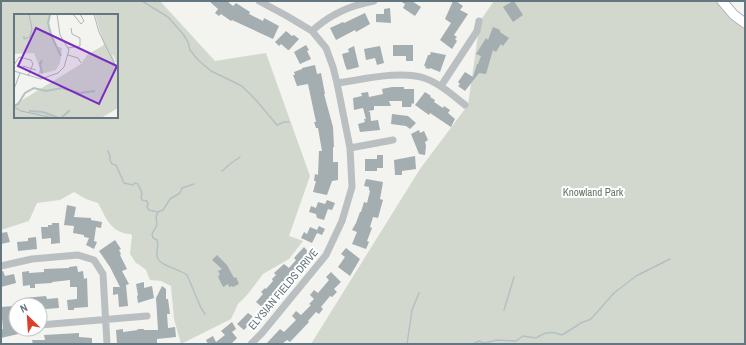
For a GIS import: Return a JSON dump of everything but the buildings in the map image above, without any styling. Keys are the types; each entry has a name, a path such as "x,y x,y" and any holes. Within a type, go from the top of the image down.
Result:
{"main road":[{"path":"722,1 734,15 745,23"}],"street":[{"name":"ELYSIAN FIELDS DRIVE","path":"251,344 267,327 326,255 342,221 352,187 350,148 333,66 326,48 312,31 259,1"},
{"path":"312,31 346,9 374,1"},
{"path":"441,86 477,31 479,21"},
{"path":"337,84 403,75 423,78 441,86 466,105"},
{"path":"350,148 393,140"},
{"path":"1,266 32,258 78,255 94,260 103,274 107,344"},
{"path":"48,324 147,316"}],"green space":[{"path":"1,1 160,1 215,61 266,53 310,176 289,236 303,241 289,259 263,274 248,294 238,304 231,319 181,344 174,319 171,286 161,281 150,280 146,270 136,263 130,254 132,235 123,233 114,228 110,224 98,203 86,199 74,192 60,200 37,203 29,221 1,230"},
{"name":"Knowland Park","path":"494,1 724,1 745,20 745,344 311,344 420,169 468,105 480,21"}],"waterway":[{"path":"142,1 168,17 183,34 188,42 190,50 198,60 211,71 243,87 277,125 284,122 289,122"},
{"path":"108,151 110,160 112,164 116,165 124,183 133,185 135,183 138,184 142,193 142,200 147,201 147,207 149,210 158,212 163,210 170,199 180,193 182,188 194,184"},
{"path":"222,171 240,157"},
{"path":"158,212 156,217 157,225 152,234 153,238 157,240 158,244 158,259 165,265 187,275 205,314"},
{"path":"473,344 479,341 484,343 497,340 516,341 523,336 536,338 542,334 548,333 562,335 581,323 591,319 614,293 636,276 670,259"},
{"path":"504,310 514,277"},
{"path":"407,344 412,310 419,293"}]}
